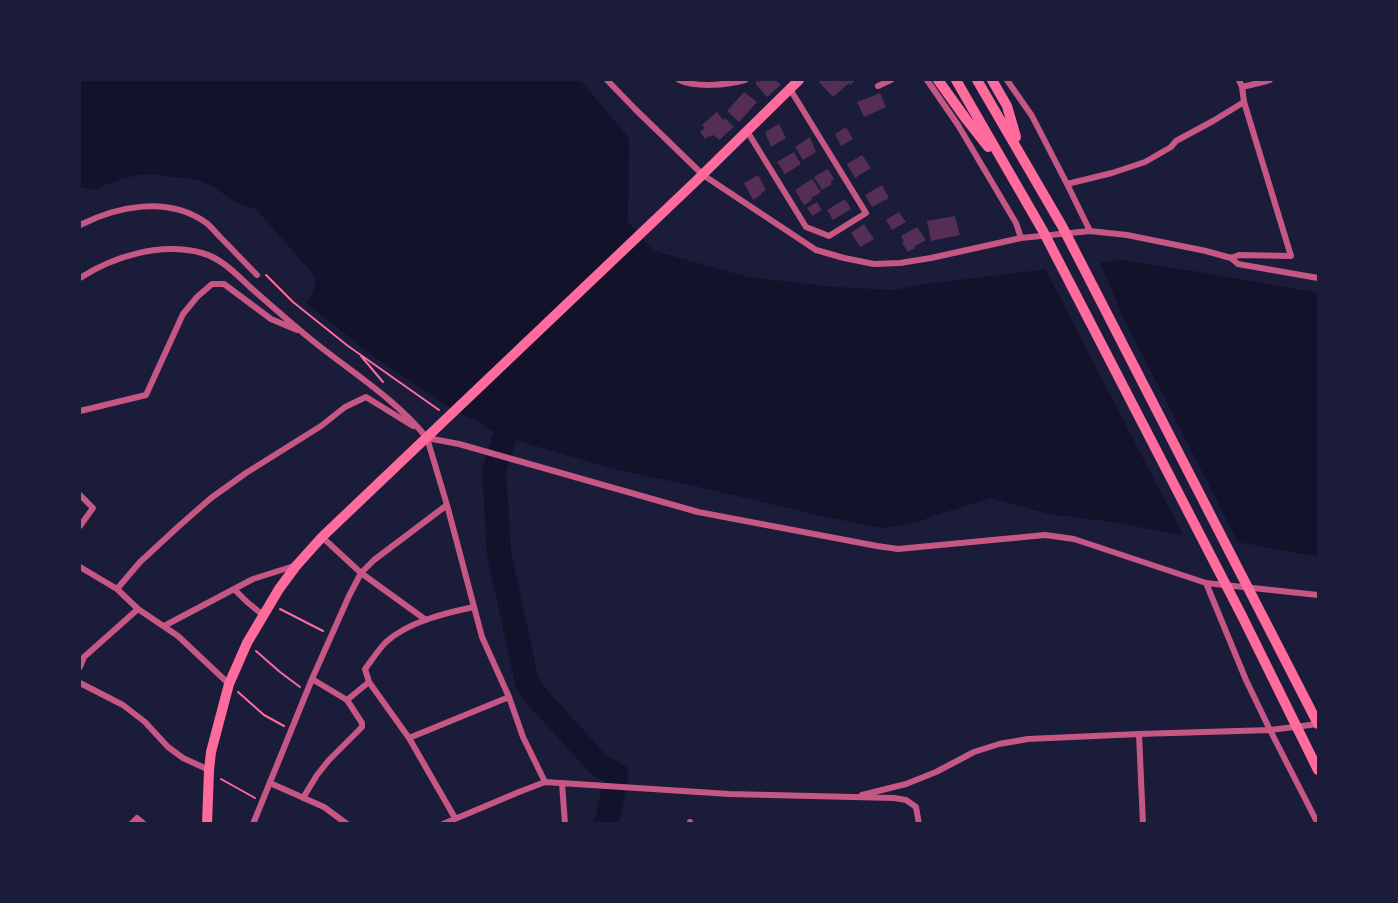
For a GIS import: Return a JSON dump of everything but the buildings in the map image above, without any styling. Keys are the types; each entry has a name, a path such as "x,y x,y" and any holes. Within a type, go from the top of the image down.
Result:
{"main road":[{"path":"207,824 211,752 229,684 247,643 270,603 296,566 424,435 449,416 700,178 799,80"},
{"path":"938,80 1011,176"},
{"path":"956,80 1049,242 1242,616 1318,770"},
{"path":"977,80 1062,226 1318,724"},
{"path":"992,80 1007,106 1020,152"}],"street":[{"path":"607,80 700,178 816,250 874,264 900,263 1021,238 1090,231 1127,235 1206,251 1231,258 1238,264 1318,278"},
{"path":"679,80 704,85 745,80"},
{"path":"878,86 891,80"},
{"path":"927,80 958,125 1016,222 1021,238"},
{"path":"1007,80 1032,116 1090,231"},
{"path":"1231,258 1239,255 1291,256 1239,80"},
{"path":"1242,87 1270,80"},
{"path":"747,131 806,227 829,236 866,213 790,88"},
{"path":"1067,184 1145,162 1171,147 1176,141 1244,102"},
{"path":"80,225 119,209 147,205 181,211 206,222 258,275"},
{"path":"80,278 109,261 133,254 175,250 201,253 212,257 227,267 303,333 394,404 424,435 447,505 482,637 509,697 523,737 545,782"},
{"path":"80,411 146,395 183,314 212,284 224,284 271,319 303,333"},
{"path":"117,590 140,562 211,498 321,426 345,407 366,397 424,435 698,512 898,549 1045,535 1074,539 1206,584 1318,595 1318,600"},
{"path":"80,495 93,508 80,526"},
{"path":"253,824 312,679 361,573 374,560 447,505"},
{"path":"322,537 361,573 426,620"},
{"path":"164,626 253,579 296,566"},
{"path":"80,567 117,590 138,609 178,636 229,684"},
{"path":"1206,584 1246,680 1318,824"},
{"path":"235,590 263,615"},
{"path":"454,818 409,738 369,682 365,669 386,642 406,628 452,611 474,607"},
{"path":"80,667 84,657 138,609"},
{"path":"303,798 329,760 362,727 362,723 348,700 312,679"},
{"path":"348,700 369,682"},
{"path":"80,683 123,705 145,722 168,747 183,758 209,770"},
{"path":"409,738 509,697"},
{"path":"855,797 906,784 936,772 974,752 999,744 1028,740 1139,734 1270,730 1318,724"},
{"path":"1139,734 1143,824"},
{"path":"443,824 545,782 740,794 894,798 906,800 916,807 919,824"},
{"path":"270,783 324,807 347,824"},
{"path":"562,783 565,824"},
{"path":"131,824 137,818 144,824"}],"path":[{"path":"258,275 262,271 293,302 312,317 439,410"},
{"path":"270,603 332,636"},
{"path":"247,643 307,692"},
{"path":"229,684 264,715 292,730"},
{"path":"209,770 219,779 262,802"}],"shaded area":[{"path":"80,80 580,80 629,138 628,222 654,251 748,277 834,287 895,290 919,285 1122,260 1318,293 1318,557 1250,544 1049,514 991,498 920,521 883,528 614,469 512,439 490,430 441,402 370,354 307,304 316,284 313,274 256,209 237,203 212,186 197,180 152,174 118,180 95,189 80,187"}],"pier":[{"path":"1099,260 1122,315 1240,546 1185,539 1044,267"}],"waterway":[{"path":"515,406 494,470 499,554 527,682 538,698 599,765 617,775 605,824"}]}
